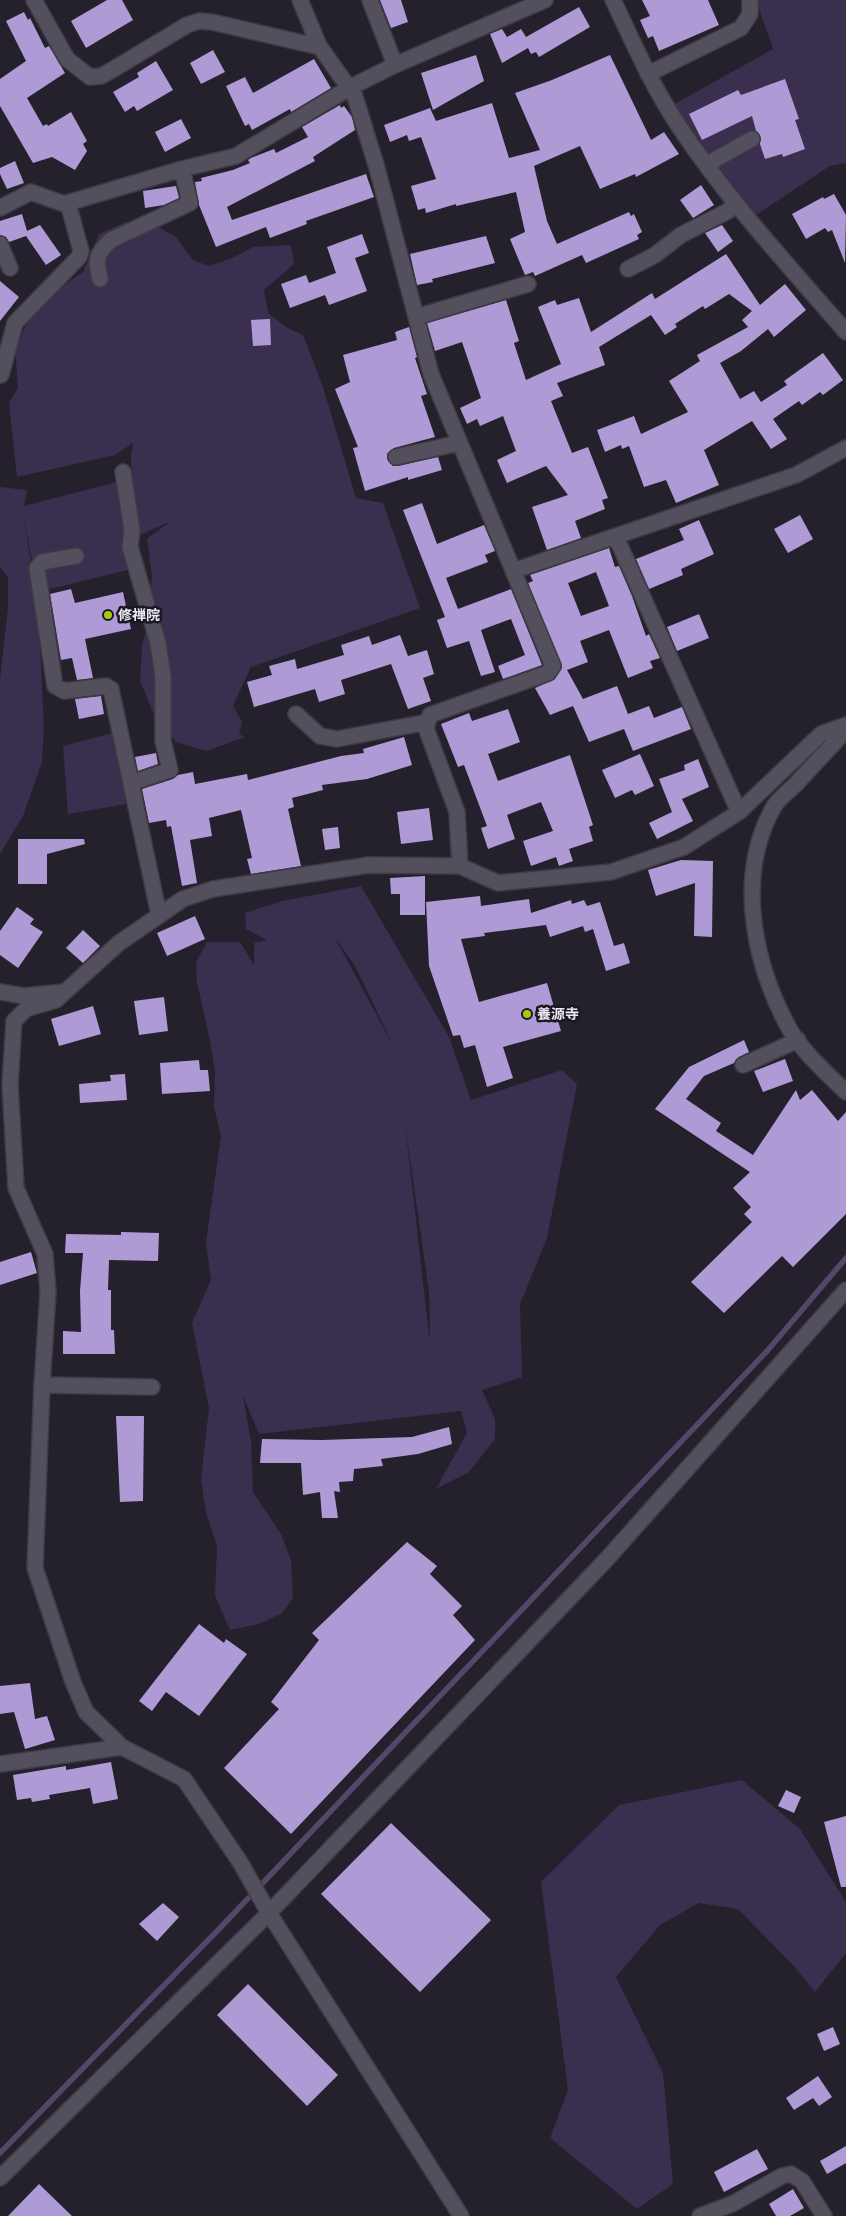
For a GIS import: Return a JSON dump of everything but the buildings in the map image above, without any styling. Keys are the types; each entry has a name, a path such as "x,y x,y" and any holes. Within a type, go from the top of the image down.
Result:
{"street":[{"path":"34,0 67,59 90,77 101,76 188,25 199,21 212,22 320,48"},
{"path":"300,0 320,48 350,88 377,168 431,374 458,443 553,666 548,673 430,715 426,728 457,812 460,866"},
{"path":"370,0 395,65"},
{"path":"0,208 31,192 64,204 182,169 236,156 350,88 395,65 545,0"},
{"path":"612,0 648,74 677,124 735,203 846,332"},
{"path":"648,74 741,28 750,14 750,0"},
{"path":"708,166 716,159 752,139"},
{"path":"100,279 96,262 102,249 111,240 190,203 182,169"},
{"path":"1,374 15,323 79,257 81,251 68,203"},
{"path":"628,269 655,255 681,235 728,211 735,203"},
{"path":"0,244 10,268"},
{"path":"416,317 528,284"},
{"path":"396,457 458,443"},
{"path":"513,571 796,475 846,448"},
{"path":"123,472 132,531 130,547 158,643 163,677 163,741 170,770 131,783"},
{"path":"616,537 739,812"},
{"path":"76,556 42,562 37,568 55,686 64,691 106,686 111,689 159,916"},
{"path":"296,714 320,736 337,739 428,722"},
{"path":"461,2216 269,1913 240,1862 184,1779 122,1747 86,1712 73,1682 35,1568 42,1385 48,1292 45,1254 16,1188 11,1076 14,1021 26,1009 56,1000 119,943 183,899 213,889 369,865 460,866 498,883 611,872 684,847 739,812 821,734 846,725"},
{"path":"846,730 774,807 757,847 752,892 754,928 765,973 791,1032 846,1092"},
{"path":"0,992 24,996 64,992"},
{"path":"744,1065 798,1040"},
{"path":"0,2178 269,1913 606,1560 846,1290"},
{"path":"42,1385 152,1387"},
{"path":"0,1764 122,1747"},
{"path":"700,2216 732,2204 782,2176 791,2174 802,2181 824,2216"}],"shaded area":[{"path":"756,0 846,0 846,163 830,166 756,215 671,106 773,49"},
{"path":"126,222 152,224 175,236 193,260 209,266 232,258 253,247 291,245 294,264 264,290 268,313 286,327 303,335 323,387 356,498 383,503 420,608 251,667 233,706 242,722 239,734 245,737 206,751 176,742 156,719 140,681 142,646 148,622 152,576 147,539 171,521 134,538 140,567 38,592 23,513 38,605 44,728 42,762 23,816 0,854 0,679 8,608 8,578 0,567 0,487 27,490 24,506 121,481 134,534 131,457 133,443 115,455 17,477 9,403 18,388 15,348 27,322 61,287 83,272 99,234"},
{"path":"116,732 126,804 68,814 63,746"},
{"path":"361,886 449,1037 471,1100 562,1070 577,1084 547,1238 520,1304 522,1377 482,1390 495,1419 495,1439 469,1472 436,1489 467,1433 461,1411 259,1434 243,1396 251,1441 253,1492 281,1534 291,1560 293,1598 282,1613 259,1624 230,1630 215,1596 217,1546 206,1513 201,1480 209,1408 192,1323 211,1280 206,1242 221,1136 214,1107 215,1072 197,982 196,962 207,942 240,942 254,965 254,943 267,940 246,929 245,913 282,901","holes":["334,936 355,966 395,1049","405,1123 429,1292 430,1336 429,1335"]},
{"path":"742,1780 800,1829 846,1902 846,1953 815,1992 794,1966 738,1909 699,1903 660,1925 616,1977 663,2073 673,2184 637,2209 550,2138 568,2090 541,1882 619,1805"}],"waterway":[{"path":"0,2153 220,1928 768,1350 846,1258"}],"place":[{"name":"修禅院","path":"108,615"},
{"name":"養源寺","path":"527,1014"}]}
